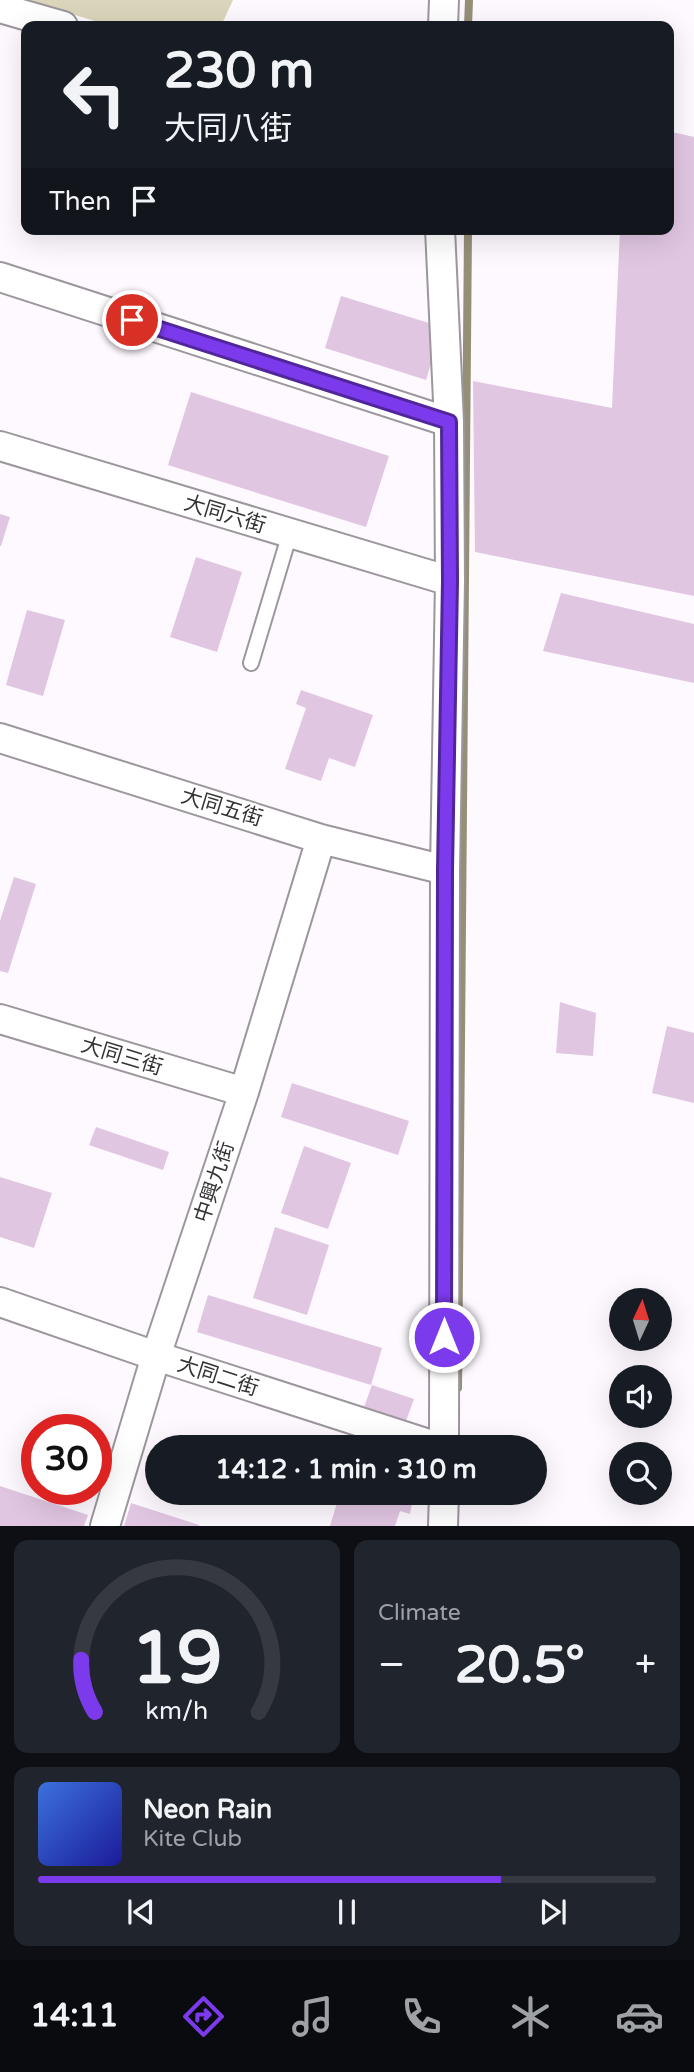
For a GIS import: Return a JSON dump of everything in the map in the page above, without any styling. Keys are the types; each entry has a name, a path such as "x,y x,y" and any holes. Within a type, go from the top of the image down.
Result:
{"street":[{"path":"443,21 444,0"},
{"path":"0,8 46,21"},
{"path":"440,235 449,422 450,581 445,870 444,1435"},
{"path":"0,277 449,422"},
{"name":"大同六街","path":"0,446 450,581"},
{"name":"大同五街","path":"0,738 321,839 445,870"},
{"name":"中興九街","path":"106,1526 156,1356 244,1092 321,839"},
{"name":"大同三街","path":"0,1019 244,1092"},
{"name":"大同二街","path":"0,1302 156,1356 401,1435"},
{"path":"443,1505 443,1526"}],"lane":[{"path":"251,663 290,533"}],"shaded area":[{"path":"26,0 233,0 223,21 95,21"}],"building":[{"path":"674,132 694,137 694,596 475,552 473,381 612,408 620,235 674,235"},
{"path":"341,296 442,327 426,380 325,348"},
{"path":"191,392 389,456 366,527 168,465"},
{"path":"0,514 10,517 1,546 0,546"},
{"path":"196,557 242,572 217,652 170,637"},
{"path":"561,593 694,624 694,683 543,651"},
{"path":"27,610 65,620 43,696 6,685"},
{"path":"301,690 373,715 355,767 329,758 321,781 285,769 306,708 296,704"},
{"path":"14,877 36,884 8,973 0,971 0,921"},
{"path":"560,1002 596,1013 593,1056 556,1053"},
{"path":"667,1026 694,1033 694,1103 652,1093"},
{"path":"292,1083 409,1121 398,1155 281,1117"},
{"path":"96,1127 169,1152 163,1170 89,1145"},
{"path":"304,1146 351,1163 328,1229 281,1213"},
{"path":"0,1177 52,1193 34,1248 0,1237"},
{"path":"275,1227 329,1245 307,1315 253,1298"},
{"path":"208,1295 382,1348 371,1385 197,1332"},
{"path":"372,1385 414,1399 402,1432 360,1418"},
{"path":"0,1486 21,1493 21,1505 58,1505 88,1515 84,1526 0,1526"},
{"path":"131,1503 199,1525 199,1526 124,1526"},
{"path":"336,1505 412,1505 410,1514 400,1511 395,1526 330,1526"}],"waterway":[{"path":"468,21 469,0"},
{"path":"458,1388 468,235"}],"route":[{"path":"132,320 449,422 444,1337"}]}
